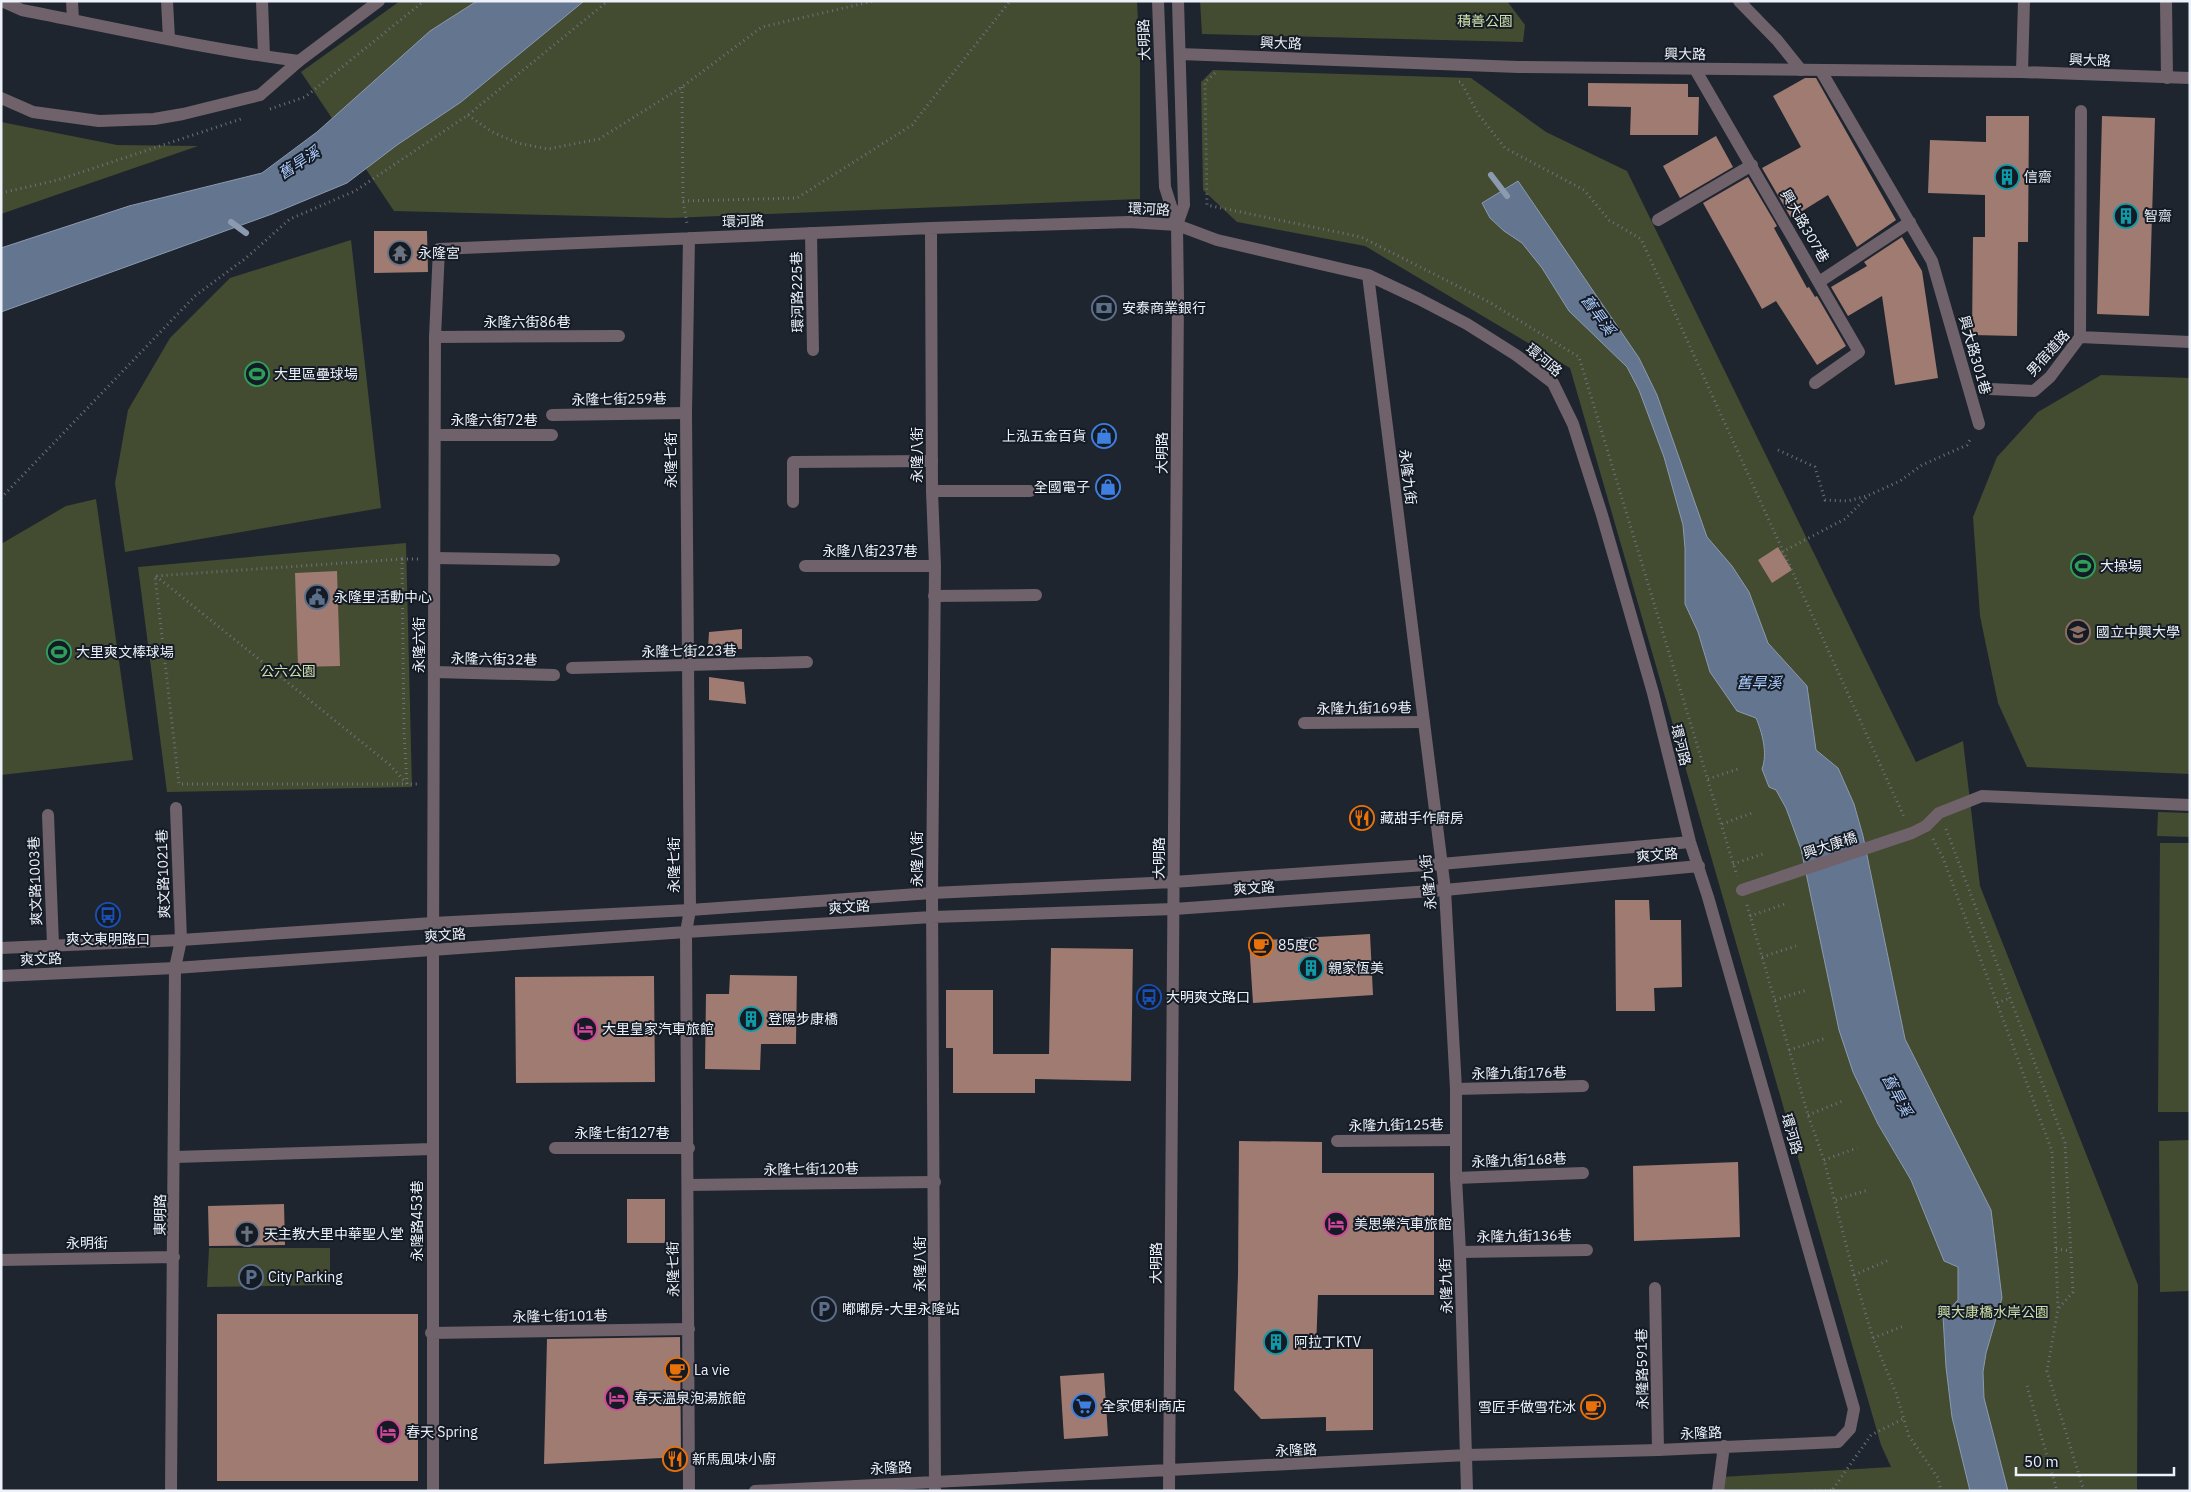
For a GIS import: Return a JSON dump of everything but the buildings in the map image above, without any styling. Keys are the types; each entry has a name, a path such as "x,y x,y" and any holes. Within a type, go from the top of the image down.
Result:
{"street":[{"path":"2,1 22,10 169,39 299,61"},
{"path":"72,1 73,20"},
{"path":"167,1 169,39"},
{"path":"262,1 264,56"},
{"path":"362,1 363,15"},
{"path":"1,98 34,112 99,121 154,119 183,114 260,95 299,61 363,15 379,1"},
{"name":"大明路","path":"1158,1 1165,187 1177,225 1178,298 1169,1491"},
{"name":"大明路","path":"1177,225 1184,205 1178,1"},
{"path":"1739,1 1777,40 1801,70"},
{"path":"2022,72 2024,1"},
{"path":"2166,1 2167,78"},
{"name":"興大路","path":"1180,54 1518,66 2022,72 2190,78"},
{"name":"興大路307巷","path":"1695,69 1860,352 1815,383"},
{"name":"興大路301巷","path":"1821,71 1932,260 1980,424"},
{"path":"2080,337 2081,111"},
{"path":"1658,220 1752,165"},
{"name":"環河路","path":"439,249 931,228 1129,222 1177,225 1217,240 1368,275 1467,324 1516,355 1553,384 1573,424 1602,514 1653,693 1690,842 1854,1409 1850,1430 1838,1442"},
{"path":"1819,282 1910,222"},
{"name":"永隆八街","path":"931,228 932,491 935,566 932,893 935,1182 935,1486"},
{"name":"環河路225巷","path":"811,233 813,350"},
{"name":"永隆七街","path":"689,238 686,413 690,910 686,932 689,1148 689,1491"},
{"name":"永隆六街","path":"434,951 435,337 439,249"},
{"name":"永隆九街","path":"1368,275 1445,890 1456,1089 1456,1178 1467,1491"},
{"name":"永隆六街86巷","path":"435,337 619,336"},
{"name":"男宿道路","path":"1990,389 2034,391 2050,377 2080,337 2190,342"},
{"name":"永隆七街259巷","path":"552,415 686,413"},
{"name":"永隆六街72巷","path":"436,435 552,435"},
{"path":"793,502 793,462 932,461"},
{"path":"932,491 1030,491"},
{"path":"435,558 554,560"},
{"name":"永隆八街237巷","path":"805,566 935,566"},
{"path":"934,596 1036,595"},
{"name":"永隆七街223巷","path":"572,668 807,662"},
{"name":"永隆六街32巷","path":"434,672 554,675"},
{"name":"永隆九街169巷","path":"1304,723 1424,722"},
{"path":"1926,826 1938,813 1982,796 2190,805"},
{"name":"爽文路1021巷","path":"176,808 181,940"},
{"name":"爽文路1003巷","path":"48,815 53,946"},
{"name":"興大康橋","path":"1742,890 1912,833 1926,826"},
{"name":"爽文路","path":"1,948 181,940 433,923 690,910 932,893 1174,882 1441,864 1690,842"},
{"name":"爽文路","path":"1,976 175,968 686,932 932,917 1174,909 1445,890 1698,866"},
{"name":"東明路","path":"171,1491 175,968 181,940"},
{"name":"永隆路453巷","path":"432,1491 431,1333 434,951"},
{"name":"永隆九街176巷","path":"1456,1089 1582,1086"},
{"name":"永隆九街125巷","path":"1337,1141 1456,1140"},
{"name":"永隆七街127巷","path":"555,1148 689,1148"},
{"path":"175,1157 432,1149"},
{"name":"永隆九街168巷","path":"1456,1178 1583,1173"},
{"name":"永隆七街120巷","path":"688,1185 935,1182"},
{"name":"永隆九街136巷","path":"1460,1252 1587,1250"},
{"name":"永明街","path":"1,1260 174,1257"},
{"name":"永隆路591巷","path":"1655,1288 1658,1450"},
{"name":"永隆七街101巷","path":"431,1333 689,1329"},
{"name":"永隆路","path":"755,1491 935,1486 1467,1455 1658,1450 1838,1442"},
{"path":"1718,1491 1724,1446"}],"path":[{"path":"269,109 305,97 424,1"},
{"path":"1,498 195,296 246,258 290,219 355,192 468,115 608,1"},
{"path":"468,115 492,132 518,143 548,149 598,139 682,87 762,27 874,1"},
{"path":"682,87 683,201 797,198 912,125 1010,1"},
{"path":"1224,73 1214,73 1205,82 1206,205 1361,237 1489,302 1579,357 1750,916 1808,1115 1836,1200 1854,1275 1873,1338 1905,1418 1909,1436 1938,1478 1941,1491"},
{"path":"1451,82 1461,82 1478,114 1505,148 1584,190 1610,220 1640,239 1912,833"},
{"path":"1,192 58,180 242,118"},
{"path":"1778,450 1815,467 1825,500 1848,501 1867,496 1900,481 1922,465 1967,445 1980,424"},
{"path":"1782,552 1845,519 1867,496"},
{"path":"155,576 435,558"},
{"path":"402,560 404,731 408,784"},
{"path":"155,576 179,784 435,785"},
{"path":"155,576 390,765 408,784"},
{"path":"1772,783 1803,767"},
{"path":"1708,779 1738,769"},
{"path":"1722,824 1752,813"},
{"path":"1938,813 2065,1143 2073,1292 2058,1309"},
{"path":"1926,826 1943,858 2052,1151 2058,1309 2047,1371 2084,1491"},
{"path":"1734,864 1766,853"},
{"path":"1750,916 1785,904"},
{"path":"1762,957 1796,946"},
{"path":"1775,1000 1806,990"},
{"path":"1997,1003 2010,998"},
{"path":"1789,1050 1826,1038"},
{"path":"1808,1115 1842,1102"},
{"path":"1824,1160 1857,1148"},
{"path":"1836,1200 1868,1190"},
{"path":"2056,1249 2071,1251"},
{"path":"1854,1275 1889,1260"},
{"path":"1952,1308 1968,1302"},
{"path":"1873,1338 1904,1326"},
{"path":"2027,1386 2057,1491"},
{"path":"1815,1491 1834,1490 1871,1435 1905,1418"}],"green space":[{"path":"400,1 1137,1 1140,59 1140,199 670,218 394,211 301,72"},
{"name":"積善公園","path":"1200,1 1507,1 1525,25 1523,42 1202,34"},
{"name":"興大康橋水岸公園","path":"1213,70 1471,78 1546,132 1627,171 1916,762 1963,741 1980,886 2138,1285 2137,1491 1721,1491 1721,1477 1891,1467 1881,1445 1570,368 1365,246 1237,222 1203,190 1201,82"},
{"path":"1,122 117,145 198,146 1,214"},
{"name":"大里區壘球場","path":"351,240 381,508 125,552 115,483 128,410 170,338 230,278"},
{"name":"大操場","path":"2101,375 2190,378 2190,774 2027,767 1998,703 1980,616 1973,517 1997,457 2038,412"},
{"name":"大里爽文棒球場","path":"96,499 133,760 1,775 1,544 66,506"},
{"name":"公六公園","path":"406,543 412,787 167,792 138,567"},
{"path":"2158,812 2190,813 2190,837 2157,836"},
{"path":"2160,843 2190,843 2190,1112 2158,1112"},
{"path":"2190,1140 2190,1291 2160,1292 2159,1141"},
{"path":"209,1248 330,1248 330,1285 207,1287"}],"water":[{"name":"舊旱溪","path":"477,1 584,1 461,102 397,145 347,183 272,214 1,312 1,248 129,206 262,173 317,132 430,31"},
{"name":"舊旱溪","path":"1518,181 1639,358 1657,395 1707,537 1732,566 1749,592 1768,643 1807,686 1816,750 1838,768 1854,804 1863,836 1905,1039 1991,1210 2002,1298 1986,1353 1983,1372 1984,1398 2008,1491 1970,1491 1952,1417 1946,1367 1943,1316 1958,1300 1958,1267 1944,1261 1911,1180 1878,1124 1853,1072 1839,1030 1801,849 1786,808 1776,790 1769,787 1762,769 1764,750 1756,718 1737,711 1710,672 1698,632 1685,604 1683,525 1664,457 1639,390 1627,367 1569,311 1542,268 1522,243 1504,231 1490,218 1482,203"}],"waterway":[{"name":"舊旱溪","path":"1491,175 1507,196"},
{"path":"231,222 246,233"}],"place":[{"name":"信齋","path":"2007,177"},
{"name":"智齋","path":"2126,216"},
{"name":"永隆宮","path":"400,253"},
{"name":"安泰商業銀行","path":"1104,308"},
{"name":"大里區壘球場","path":"257,374"},
{"name":"上泓五金百貨","path":"1104,436"},
{"name":"全國電子","path":"1108,487"},
{"name":"大操場","path":"2083,566"},
{"name":"永隆里活動中心","path":"317,597"},
{"name":"國立中興大學","path":"2078,632"},
{"name":"大里爽文棒球場","path":"59,652"},
{"name":"藏甜手作廚房","path":"1362,818"},
{"name":"爽文東明路口","path":"108,915"},
{"name":"85度C","path":"1261,945"},
{"name":"親家恆美","path":"1311,968"},
{"name":"大明爽文路口","path":"1149,997"},
{"name":"登陽步康橋","path":"751,1019"},
{"name":"大里皇家汽車旅館","path":"585,1029"},
{"name":"美思樂汽車旅館","path":"1336,1224"},
{"name":"天主教大里中華聖人堂","path":"247,1234"},
{"name":"City Parking","path":"251,1277"},
{"name":"嘟嘟房-大里永隆站","path":"824,1309"},
{"name":"阿拉丁KTV","path":"1276,1342"},
{"name":"La vie","path":"677,1370"},
{"name":"春天溫泉泡湯旅館","path":"617,1398"},
{"name":"全家便利商店","path":"1084,1406"},
{"name":"雪匠手做雪花冰","path":"1593,1407"},
{"name":"春天 Spring","path":"388,1432"},
{"name":"新馬風味小廚","path":"675,1459"}]}
